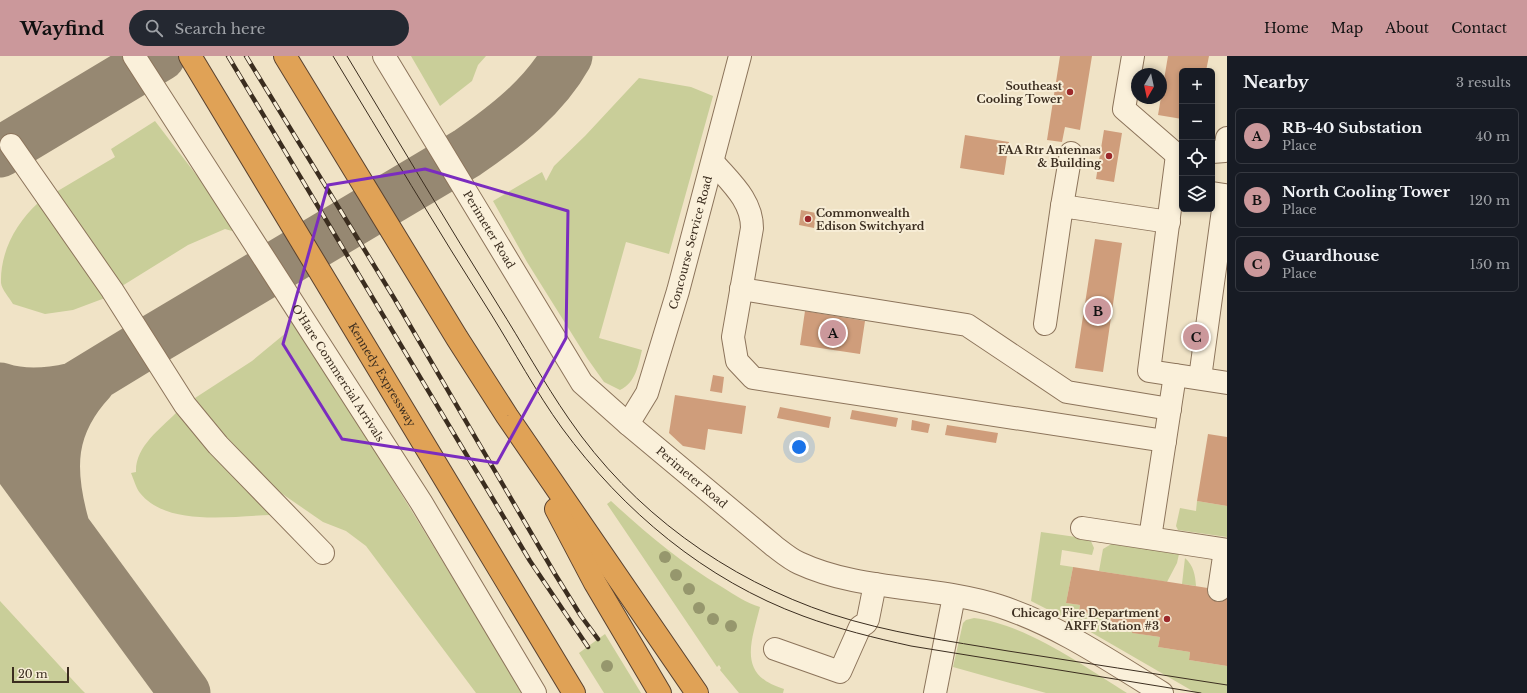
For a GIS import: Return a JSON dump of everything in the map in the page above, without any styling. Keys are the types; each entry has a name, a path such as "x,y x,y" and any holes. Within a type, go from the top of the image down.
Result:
{"highway":[{"path":"180,56 242,144"},
{"name":"Kennedy Expressway","path":"190,56 574,693"},
{"path":"285,56 457,338 507,416 697,693"},
{"path":"507,416 595,583 660,693"}],"lane":[{"name":"O'Hare Commercial Arrivals","path":"134,56 420,502 535,693"},
{"name":"Perimeter Road","path":"384,56 582,383 628,424 774,546 798,562 823,572 867,582 954,596 999,606 1064,634 1162,693"},
{"name":"Concourse Service Road","path":"628,424 647,393 678,291 740,56"},
{"path":"1133,56 1124,109 1179,154"},
{"path":"1215,152 1225,151 1227,138"},
{"path":"11,145 112,290 186,405 218,445 323,553"},
{"path":"1045,324 1071,154"},
{"path":"713,162 747,202 752,216 752,228 733,337 737,361 753,378 1165,441"},
{"path":"1179,172 1178,188 1169,222 1149,372 1227,383"},
{"path":"1200,378 1205,329 1225,195 1215,193"},
{"path":"1062,206 1169,222"},
{"path":"741,289 967,325 1067,392 1170,409"},
{"path":"1150,538 1175,375"},
{"path":"1082,528 1226,550 1219,590"},
{"path":"775,649 840,672 860,628 855,617 855,610 867,582"},
{"path":"935,693 954,596"}],"highlighted area":[{"path":"425,169 568,211 566,338 497,463 342,439 283,344 328,185"}],"green space":[{"path":"411,56 486,56 478,65 472,81 440,106"},
{"path":"639,78 691,87 713,96 669,254 626,242 599,338 642,350 636,373 630,383 620,390 604,382 587,358 527,262 493,201 542,172 546,181 554,166 585,136"},
{"path":"155,121 237,228 232,231 225,229 188,245 122,286 56,192 115,157 111,149"},
{"path":"38,203 105,298 73,310 45,314 13,304 4,291 1,283 3,260 11,238 17,228"},
{"path":"295,320 523,693 476,693 366,546 346,531 323,522 281,493 223,436 195,398 252,361 287,332 288,324"},
{"path":"176,413 218,461 271,515 201,517 183,515 166,511 152,504 140,493 131,473 136,472 140,454 150,439"},
{"path":"611,501 651,536 692,568 741,598 760,607 751,645 753,666 759,675 769,683 784,689 783,693 739,693 720,670 721,668 719,665 717,667 607,504"},
{"path":"1197,501 1227,506 1227,537 1178,530 1176,526 1180,508 1196,511"},
{"path":"1041,532 1090,539 1094,548 1092,555 1062,550 1060,565 1073,567 1066,603 1080,605 1079,612 1107,616 1106,622 1134,626 1133,633 1160,637 1158,647 1190,652 1189,660 1227,666 1227,693 1196,693 1082,627 1031,601"},
{"path":"1113,543 1179,554 1177,563 1167,582 1099,571 1103,549"},
{"path":"1185,558 1192,567 1196,586 1182,584"},
{"path":"0,601 81,689 85,693 0,693"},
{"path":"974,618 1013,628 1033,637 1073,659 1127,693 1046,693 953,667 963,623 966,620"},
{"path":"605,634 641,693 604,693 579,653"}],"building":[{"name":"Southeast Cooling Tower","path":"1060,56 1092,56 1080,130 1065,127 1062,142 1047,140"},
{"path":"1168,56 1209,56 1207,68 1179,68 1179,118 1158,115 1160,104 1167,104 1166,68"},
{"name":"FAA Rtr Antennas & Building","path":"1104,130 1122,133 1114,182 1096,179"},
{"path":"965,135 1009,142 1004,175 960,168"},
{"name":"Commonwealth Edison Switchyard","path":"801,210 816,213 814,228 799,225"},
{"path":"1095,239 1122,243 1103,372 1075,368"},
{"path":"805,311 865,321 860,354 800,345"},
{"path":"713,375 724,377 722,393 710,391"},
{"path":"675,395 746,406 742,434 708,429 705,450 683,446 669,433"},
{"path":"780,407 831,417 829,428 777,418"},
{"path":"852,410 898,418 896,427 850,419"},
{"path":"912,420 930,424 928,433 911,430"},
{"path":"947,425 998,433 996,443 945,435"},
{"path":"1208,434 1227,437 1227,506 1197,501"},
{"name":"Chicago Fire Department ARFF Station #3","path":"1073,567 1227,591 1227,666 1189,660 1190,652 1158,647 1160,637 1132,633 1134,626 1106,622 1107,616 1079,612 1080,605 1066,603"}],"taxiway":[{"path":"0,152 160,56"},
{"path":"0,433 146,344 467,153 523,110 547,85 567,56"},
{"path":"64,526 59,505 54,467 56,448 60,431 67,414 77,397 91,380"},
{"path":"0,388 9,391 27,393 54,392 73,388"},
{"path":"0,441 185,693"}],"tram line":[{"path":"333,56 534,386 562,428 586,458 639,514 669,540 700,563 767,601 816,621 843,629 911,646 1201,693"},
{"path":"347,56 569,419 594,452 622,483 652,512 684,538 755,582 792,599 853,621 941,640 1227,685"}],"railway":[{"path":"228,56 530,561 588,647"},
{"path":"246,56 394,298 555,574 581,616 598,639"}],"place":[{"name":"Southeast Cooling Tower","path":"1070,92"},
{"name":"FAA Rtr Antennas & Building","path":"1109,156"},
{"name":"Commonwealth Edison Switchyard","path":"808,219"},
{"name":"North Cooling Tower","path":"1098,311"},
{"name":"RB-40 Substation","path":"833,333"},
{"name":"Guardhouse","path":"1196,337"},
{"name":"Chicago Fire Department ARFF Station #3","path":"1167,619"}]}
